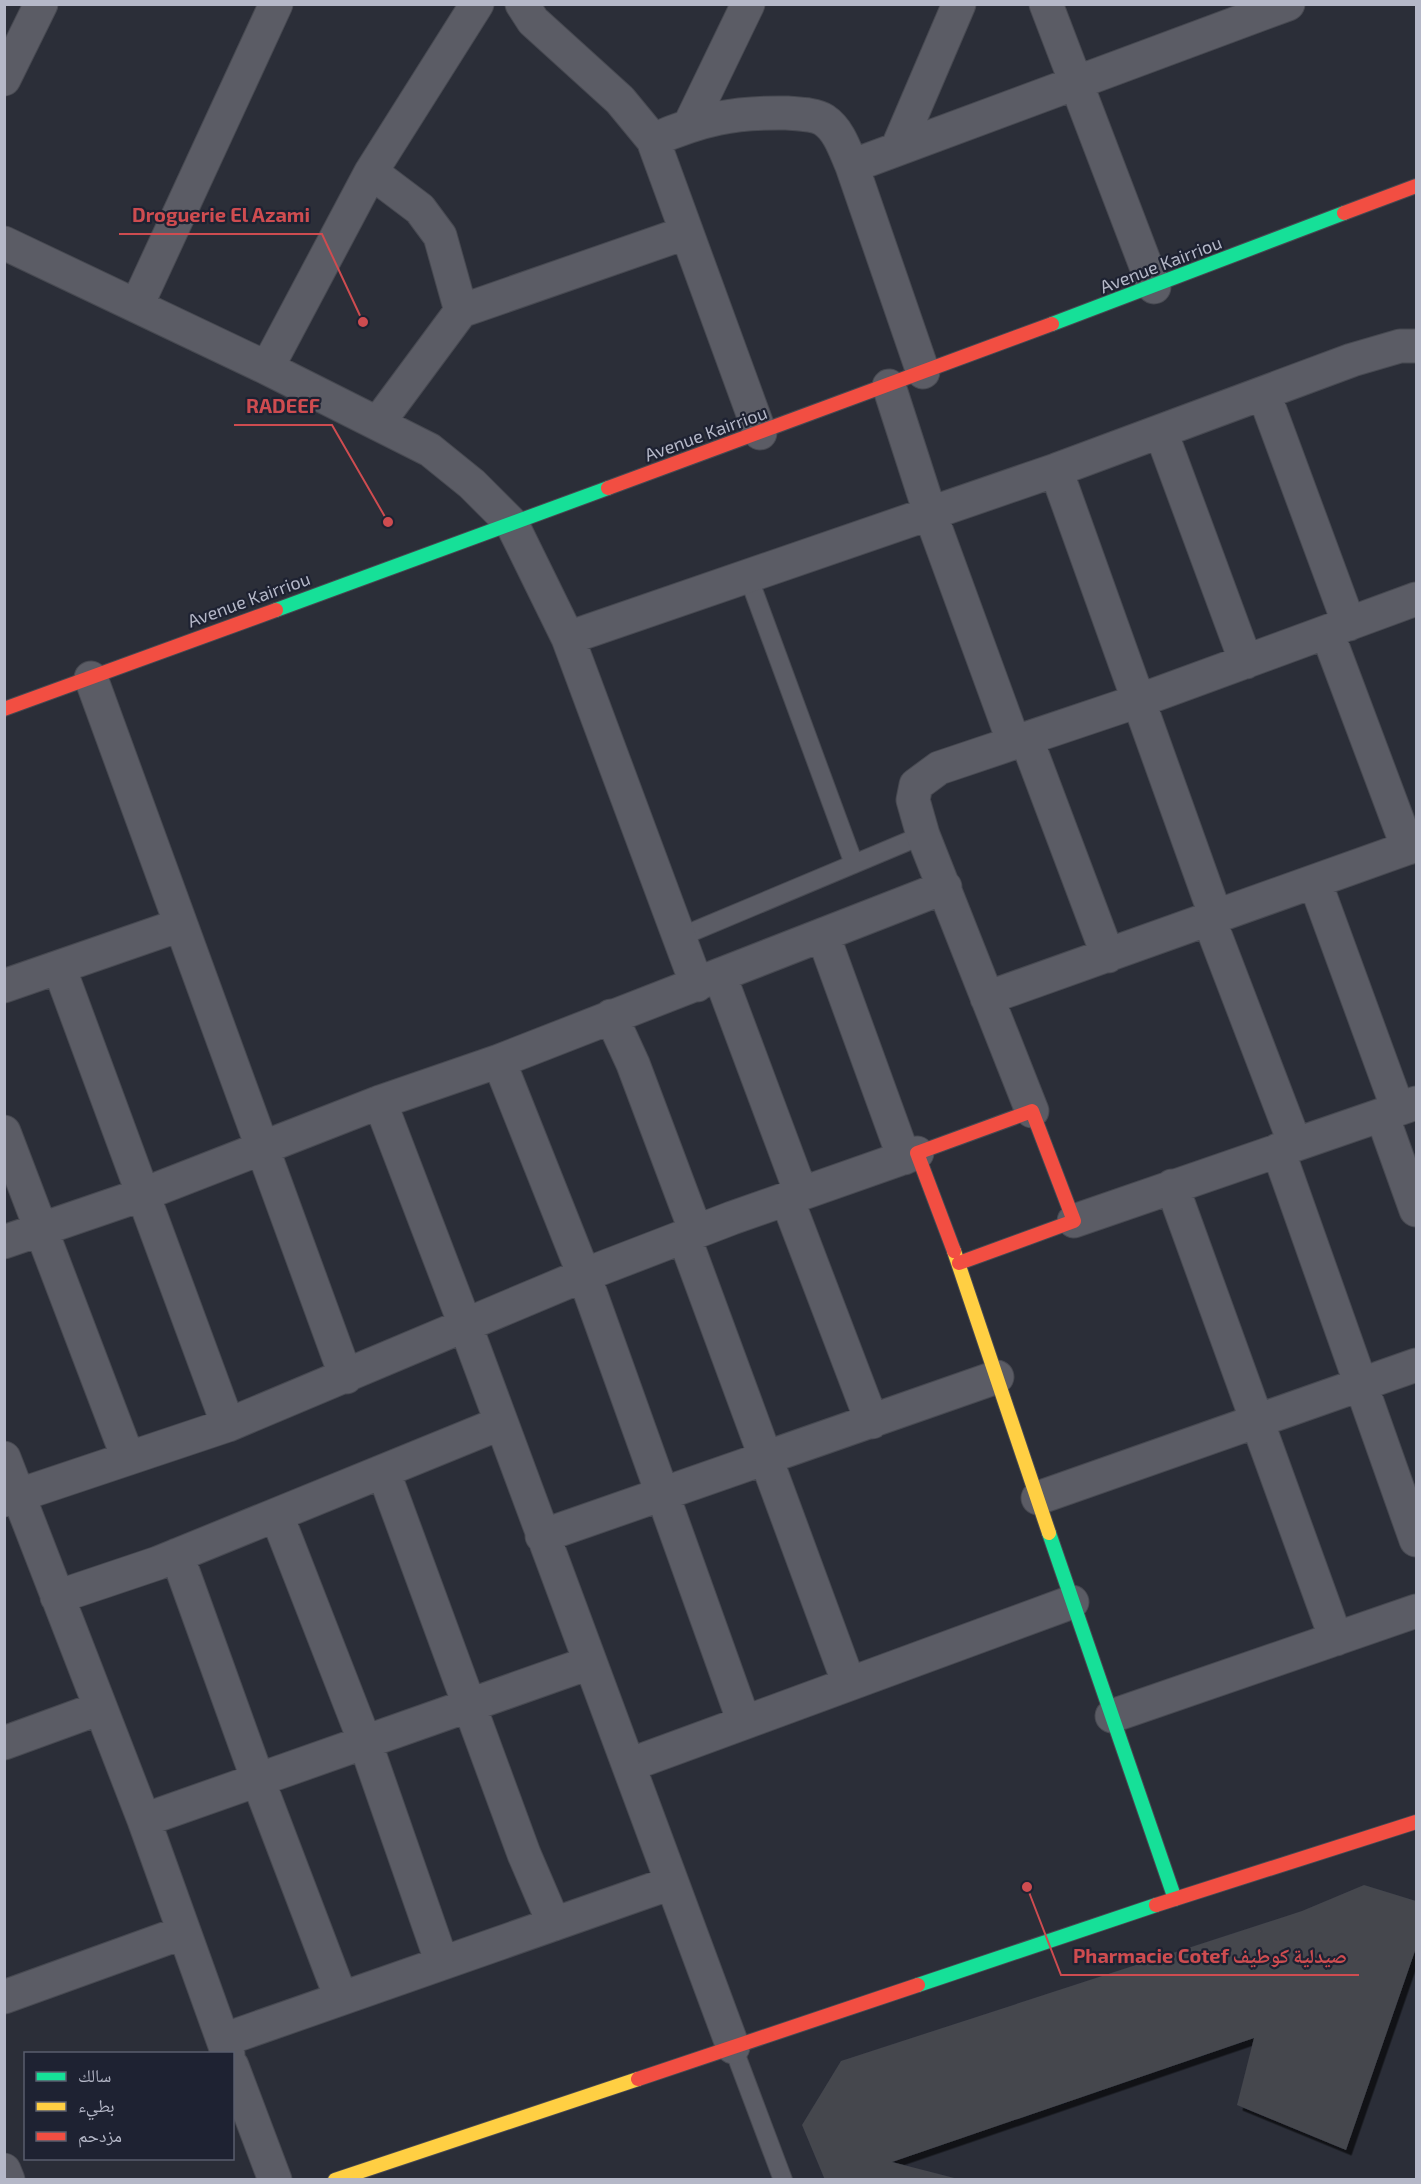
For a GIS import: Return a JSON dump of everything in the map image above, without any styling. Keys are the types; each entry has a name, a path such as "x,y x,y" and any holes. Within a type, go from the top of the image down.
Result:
{"street":[{"path":"4,80 41,4"},
{"path":"137,305 276,4"},
{"path":"267,368 371,172 477,4"},
{"path":"522,4 533,21 620,100 652,140 760,433"},
{"path":"690,124 748,4"},
{"path":"897,149 959,4"},
{"path":"1046,4 1155,287"},
{"path":"852,166 1288,4"},
{"path":"652,140 690,124 728,114 766,113 822,118 838,134 852,166 924,372"},
{"path":"371,172 420,209 440,236 461,311"},
{"name":"Avenue Kairriou","path":"4,709 889,386 1155,287 1416,186"},
{"path":"378,423 461,311 685,233"},
{"path":"4,243 267,368 430,450 472,484 512,524 568,638 680,937 708,980 794,1196 872,1422"},
{"path":"568,638 1056,470 1352,360 1400,346 1416,346"},
{"path":"889,386 930,513 1108,956"},
{"path":"987,998 1412,847 1338,628 1264,394"},
{"path":"1161,432 1246,662"},
{"path":"1056,470 1213,918 1361,1384 1416,1540"},
{"path":"1074,1221 923,835 913,800 916,785 939,768 1138,701 1416,599"},
{"path":"91,678 346,1377"},
{"path":"1315,882 1399,1109 1416,1210"},
{"path":"4,1242 40,1227 144,1194 380,1102 499,1061 945,887"},
{"path":"4,986 180,925"},
{"path":"823,934 910,1155 959,1263 1072,1602 1175,1899"},
{"path":"58,967 228,1425"},
{"path":"611,1016 633,1064 765,1459 849,1684"},
{"path":"499,1061 584,1275 744,1722"},
{"path":"380,1102 466,1327 733,2047"},
{"path":"959,1263 1172,1186 1399,1109"},
{"path":"11,1498 228,1425 466,1327 584,1275 690,1234 1032,1111"},
{"path":"4,1132 128,1458"},
{"path":"1172,1186 1336,1639"},
{"path":"1038,1498 1416,1365"},
{"path":"542,1536 998,1377"},
{"path":"57,1597 177,1555 277,1516 501,1423"},
{"path":"4,1458 11,1498 57,1597 144,1820 228,2052"},
{"path":"384,1473 524,1854 554,1924"},
{"path":"277,1516 365,1742 442,1964"},
{"path":"177,1555 258,1780 341,1998"},
{"path":"629,1765 1072,1602"},
{"path":"1112,1716 1416,1611"},
{"path":"144,1820 589,1663"},
{"path":"4,1743 100,1708"},
{"path":"334,2180 1175,1899 1416,1822"},
{"path":"230,2052 341,1998 671,1882"},
{"path":"4,1997 184,1932"},
{"path":"234,2069 275,2180"},
{"path":"4,2169 8,2180"}],"lane":[{"path":"748,576 854,864"},
{"path":"680,937 923,835"},
{"path":"733,2047 783,2180"}],"building":[{"path":"1364,1885 1416,1901 1416,1948 1346,2150 1237,2105 1254,2038 892,2162 962,2180 825,2180 802,2125 841,2061 1302,1911"}],"traffic: fast":[{"path":"1052,324 1344,213"},
{"path":"276,610 608,488"},
{"path":"1049,1533 1175,1899"},
{"path":"918,1985 1156,1905"}],"traffic: slow":[{"path":"954,1251 1049,1533"},
{"path":"335,2180 638,2079"}],"traffic: jam":[{"path":"1344,213 1416,186"},
{"path":"608,488 1052,324"},
{"path":"4,709 276,610"},
{"path":"954,1251 917,1153 1032,1111 1074,1221 959,1263"},
{"path":"1156,1905 1416,1822"},
{"path":"638,2079 918,1985"}],"place":[{"name":"Droguerie El Azami","path":"363,322"},
{"name":"RADEEF","path":"388,522"},
{"name":"Pharmacie Cotef صيدلية كوطيف","path":"1027,1887"}]}
